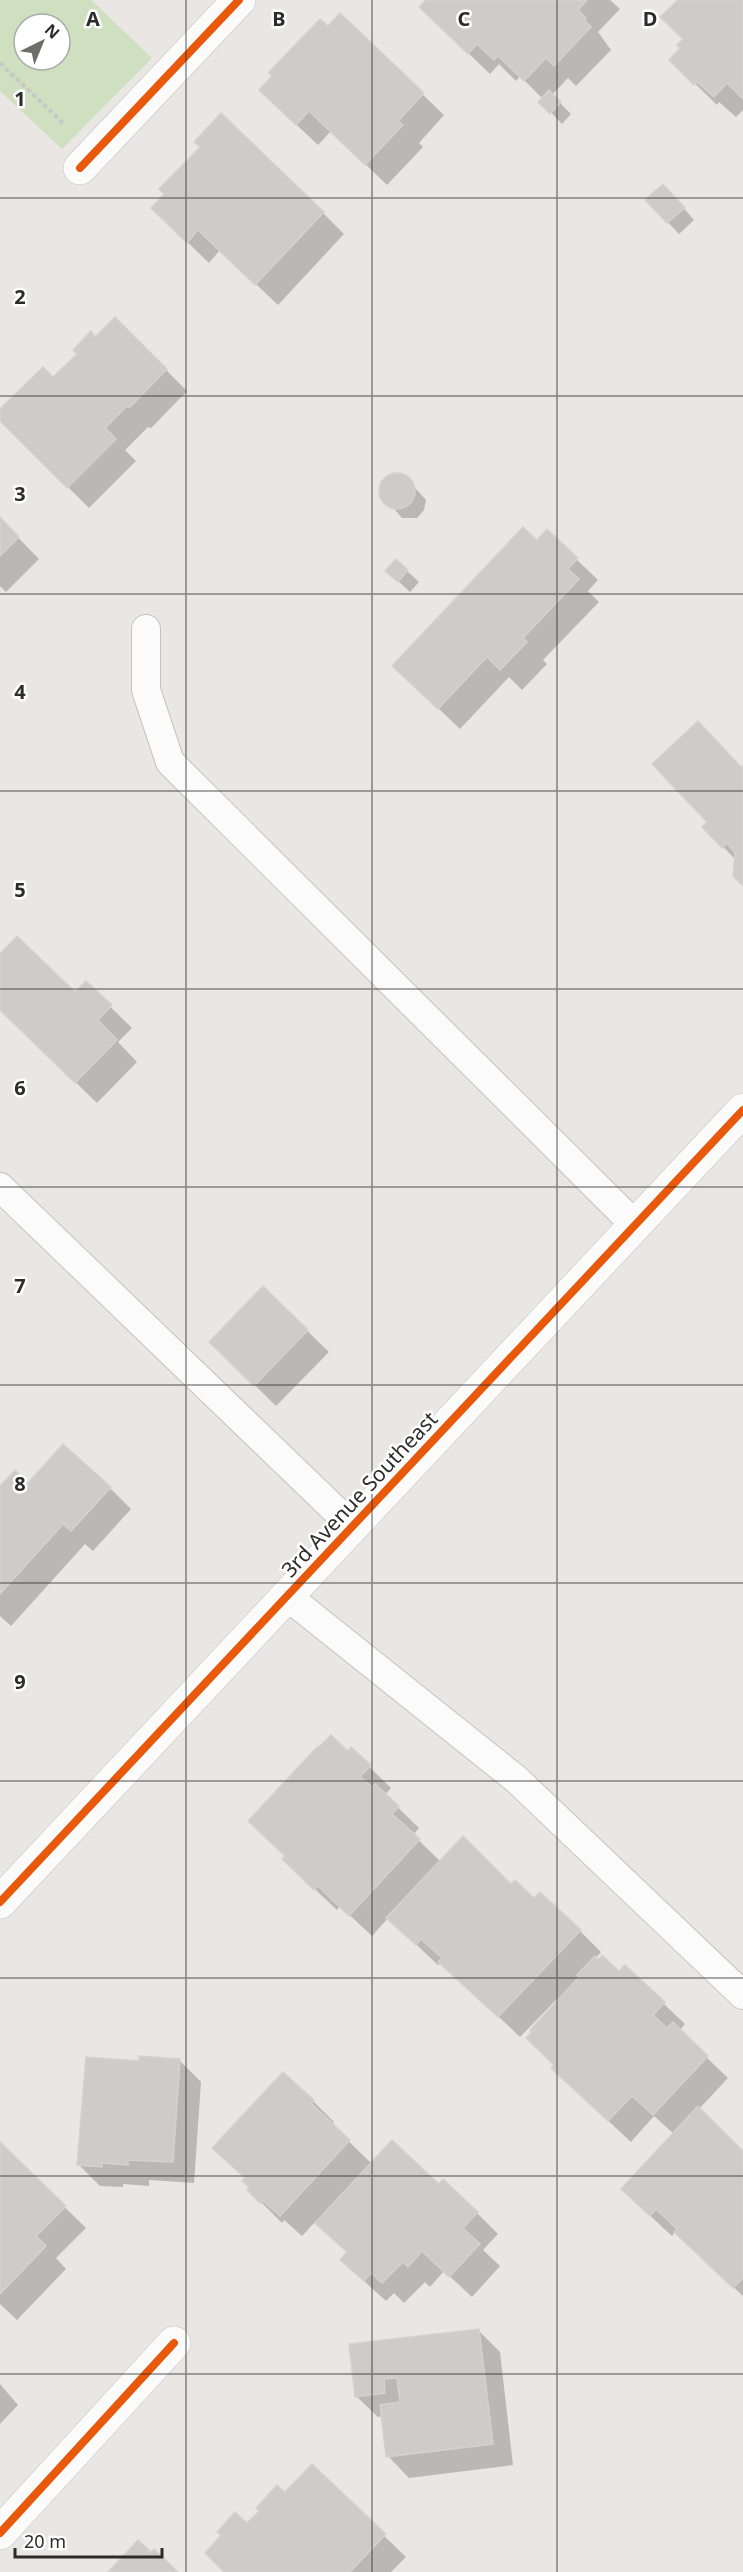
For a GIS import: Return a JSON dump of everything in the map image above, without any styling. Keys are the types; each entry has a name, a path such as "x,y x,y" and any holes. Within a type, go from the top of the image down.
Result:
{"street":[{"path":"87,161 239,0"},
{"name":"3rd Avenue Southeast","path":"0,1902 743,1110"},
{"path":"0,2533 174,2343"}],"lane":[{"path":"146,629 146,690 170,762 635,1225"},
{"path":"0,1188 353,1527"},
{"path":"287,1596 516,1779 743,1995"}],"path":[{"path":"0,63 87,161"}],"green space":[{"path":"0,0 91,0 152,58 62,149 0,91"}],"building":[{"path":"426,0 587,0 578,10 591,27 554,66 546,58 524,81 498,56 494,60 477,44 468,54 419,7"},
{"path":"678,0 743,0 743,99 727,83 714,97 697,82 694,85 669,60 680,48 677,45 683,39 660,17"},
{"path":"340,13 424,93 398,121 403,125 365,165 309,111 296,125 259,90 272,76 269,72 320,19 328,26"},
{"path":"549,90 561,102 550,114 538,102"},
{"path":"221,113 324,212 255,285 198,230 187,243 151,208 164,194 159,189 200,147 194,142"},
{"path":"663,184 685,208 667,223 645,200"},
{"path":"115,317 167,369 130,407 126,407 105,428 116,439 67,488 0,421 0,409 43,367 53,377 77,354 73,350 91,331 95,337"},
{"path":"397,473 410,478 415,491 410,504 397,509 384,504 379,491 384,478"},
{"path":"0,517 19,537 0,556"},
{"path":"523,527 537,540 547,529 578,558 568,569 579,579 523,638 527,642 500,670 487,657 438,709 392,666"},
{"path":"396,559 408,570 398,582 385,571"},
{"path":"698,721 741,767 743,765 743,886 733,876 735,853 727,843 722,848 702,827 707,822 652,764"},
{"path":"17,936 75,992 86,981 112,1005 98,1020 117,1040 75,1083 0,1010 0,954"},
{"path":"263,1286 308,1330 254,1386 209,1342"},
{"path":"63,1444 111,1487 71,1531 63,1524 0,1594 0,1486 15,1470 28,1483"},
{"path":"331,1735 348,1751 351,1747 371,1765 360,1777 372,1787 375,1784 399,1806 392,1814 420,1839 349,1916 318,1886 314,1890 282,1859 285,1856 248,1821"},
{"path":"463,1836 511,1884 515,1880 534,1898 540,1892 581,1930 498,2017 438,1962 442,1958 421,1939 416,1945 386,1918"},
{"path":"602,1955 619,1971 625,1965 665,2002 653,2015 667,2028 673,2022 708,2056 653,2115 632,2096 608,2121 551,2068 554,2065 526,2038 532,2032 530,2030 579,1977 577,1975 595,1956 598,1960"},
{"path":"139,2056 180,2059 173,2162 128,2160 128,2165 102,2163 102,2167 77,2165 86,2057 139,2061"},
{"path":"283,2072 314,2100 311,2103 350,2140 280,2216 262,2200 260,2203 247,2190 249,2187 242,2181 245,2178 212,2148"},
{"path":"698,2106 743,2151 743,2278 733,2288 674,2232 677,2229 656,2209 650,2216 621,2189"},
{"path":"392,2140 439,2184 443,2179 478,2212 463,2228 480,2244 449,2277 422,2251 408,2267 403,2262 382,2283 371,2273 364,2281 340,2260 347,2252 315,2223"},
{"path":"0,2142 66,2206 36,2236 46,2246 0,2294"},
{"path":"479,2329 493,2444 386,2457 380,2405 400,2402 397,2378 384,2379 385,2393 355,2397 349,2344"},
{"path":"312,2464 386,2534 350,2572 224,2572 205,2553 221,2535 217,2532 235,2512 247,2523 259,2511 256,2508 277,2485 285,2492"},
{"path":"138,2540 151,2552 154,2549 178,2572 108,2572"}],"cycle path":[{"path":"80,168 239,0"},
{"path":"0,1902 743,1110"},
{"path":"0,2533 174,2343"}]}
